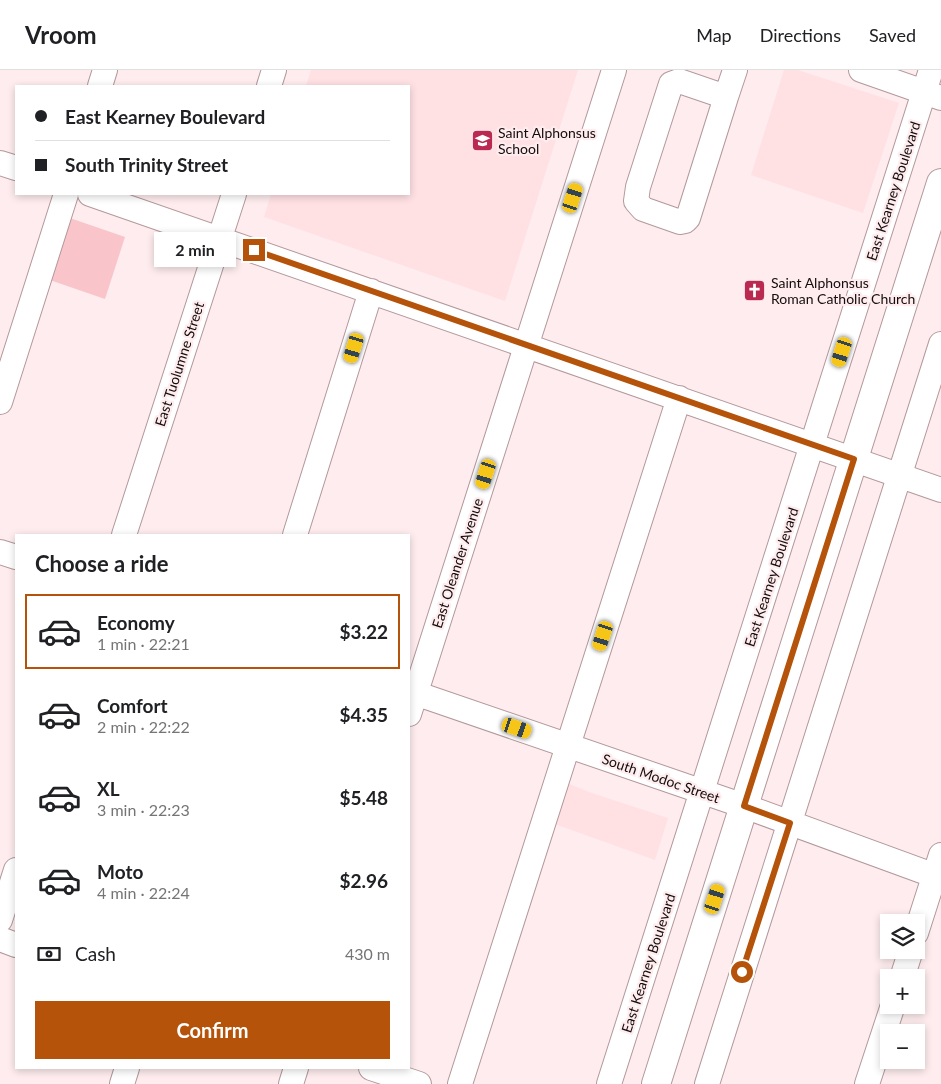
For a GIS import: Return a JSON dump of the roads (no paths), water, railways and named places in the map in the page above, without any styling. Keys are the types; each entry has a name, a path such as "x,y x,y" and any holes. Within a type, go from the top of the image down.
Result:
{"main road":[{"path":"656,1084 941,183"}],"street":[{"path":"100,85 105,70"},
{"path":"269,85 274,70"},
{"name":"East Oleander Avenue","path":"411,700 614,70"},
{"path":"726,97 679,81 671,84 638,187 636,201 643,209 680,222 685,222 688,218 735,70"},
{"path":"861,70 932,95"},
{"name":"East Kearney Boulevard","path":"609,1084 812,444 932,95 931,70"},
{"path":"0,163 15,168"},
{"path":"0,402 66,195"},
{"path":"93,195 941,490"},
{"name":"East Tuolumne Street","path":"124,534 234,195"},
{"path":"295,534 371,291"},
{"path":"707,1084 941,344"},
{"path":"460,1084 679,398"},
{"path":"0,552 15,557"},
{"name":"South Modoc Street","path":"411,700 568,746 790,823 939,869"},
{"path":"923,914 939,869"},
{"path":"0,920 15,873"},
{"path":"0,939 15,945"},
{"path":"867,1084 890,1014"},
{"path":"122,1084 127,1069"},
{"path":"291,1084 296,1069"},
{"path":"374,1069 419,1084"}],"place":[{"name":"Saint Alphonsus School","path":"482,140"},
{"name":"Saint Alphonsus Roman Catholic Church","path":"755,290"}]}
